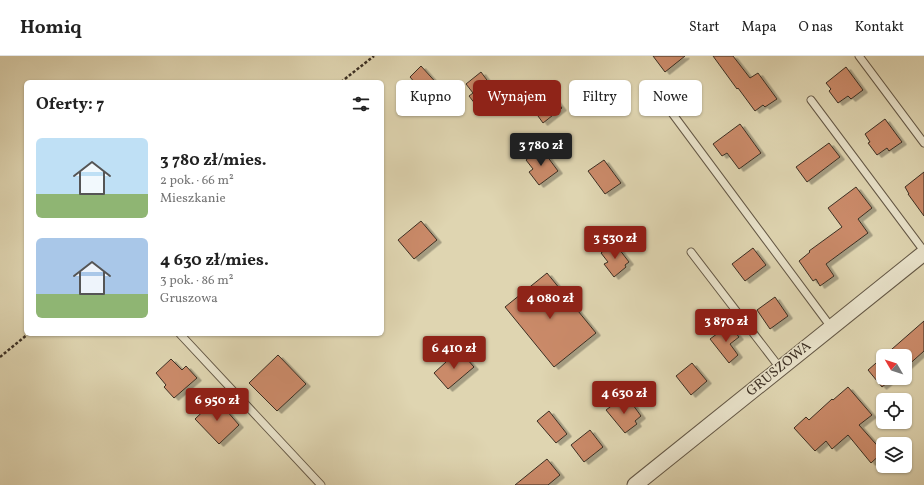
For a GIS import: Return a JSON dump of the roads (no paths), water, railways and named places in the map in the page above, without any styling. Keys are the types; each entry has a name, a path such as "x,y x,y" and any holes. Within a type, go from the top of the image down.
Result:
{"street":[{"name":"GRUSZOWA","path":"635,485 924,252"}],"lane":[{"path":"859,56 924,143"},
{"path":"811,100 924,252"},
{"path":"675,116 831,327"},
{"path":"691,252 780,368"},
{"path":"182,336 321,485"}]}
